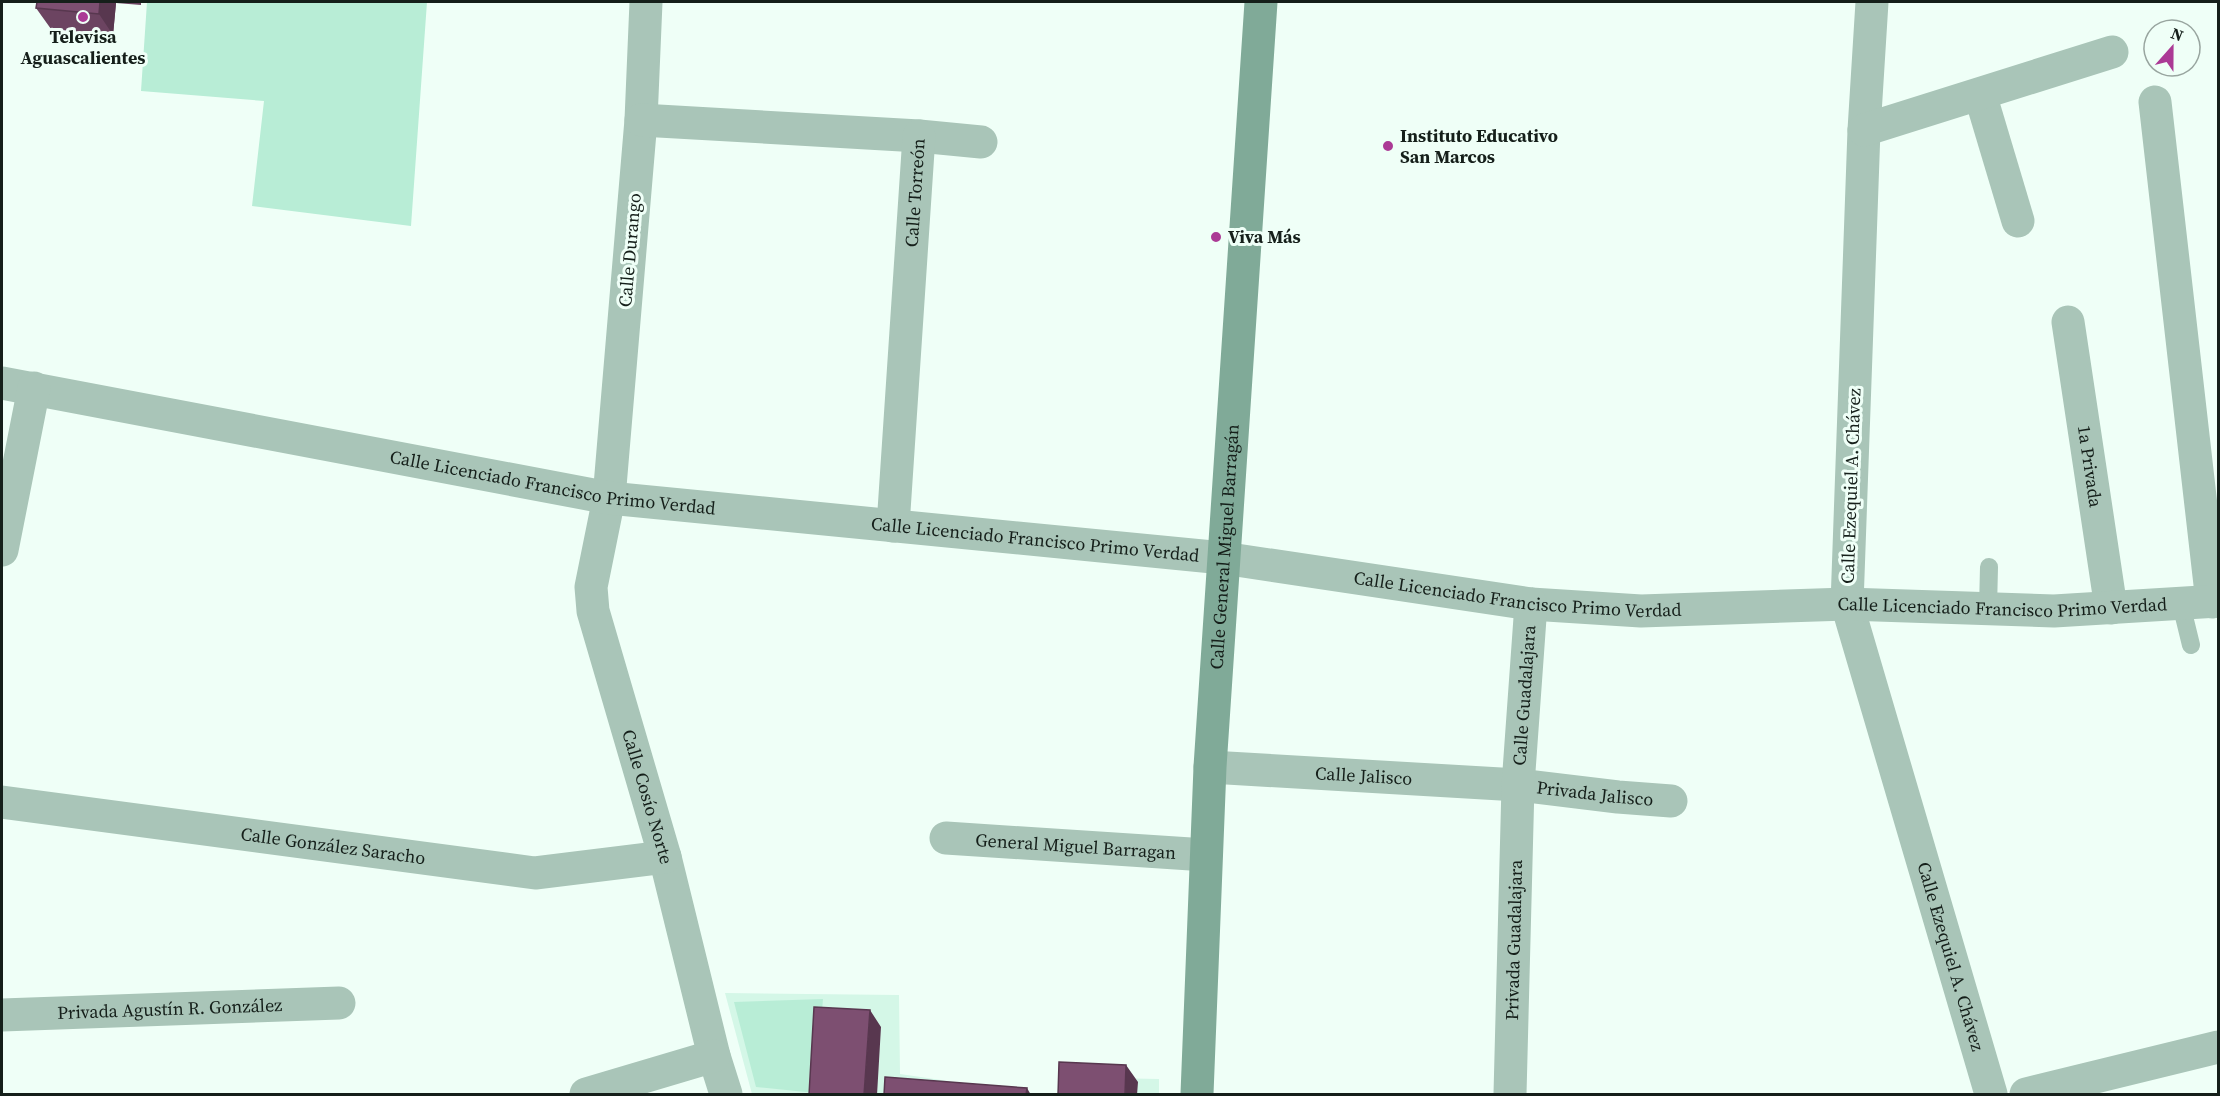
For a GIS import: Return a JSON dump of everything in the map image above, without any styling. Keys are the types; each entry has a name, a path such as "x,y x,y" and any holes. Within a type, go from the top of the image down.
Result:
{"street":[{"name":"Calle Durango","path":"609,498 641,120 646,2"},
{"name":"Calle General Miguel Barragán","path":"1197,1095 1210,767 1261,2"},
{"name":"Calle Ezequiel A. Chávez","path":"1872,2 1864,130 1847,604 1991,1095"},
{"path":"1864,130 2112,52"},
{"path":"1980,94 2018,221"},
{"path":"2156,102 2204,603"},
{"name":"Calle Torreón","path":"641,120 919,136 893,526"},
{"path":"919,136 981,142"},
{"name":"1a Privada","path":"2068,322 2111,608"},
{"name":"Calle Licenciado Francisco Primo Verdad","path":"2,383 609,498 1223,558 1531,604 1641,611 1847,604 2054,611 2204,603"},
{"path":"2,550 34,388"},
{"name":"Calle Cosío Norte","path":"609,498 591,587 593,611 665,857 714,1056 726,1095"},
{"name":"Calle Guadalajara","path":"1518,785 1531,604"},
{"name":"Calle Jalisco","path":"1210,767 1518,785"},
{"name":"Privada Jalisco","path":"1518,785 1671,801"},
{"name":"Privada Guadalajara","path":"1510,1095 1518,785"},
{"name":"Calle González Saracho","path":"2,802 535,873 665,857"},
{"name":"General Miguel Barragan","path":"946,838 1206,855"},
{"name":"Privada Agustín R. González","path":"2,1015 339,1002"},
{"path":"2026,1095 2218,1047"},
{"path":"586,1095 714,1056"}],"lane":[{"path":"1988,609 1989,567"},
{"path":"2191,645 2204,603"}],"shaded area":[{"path":"147,2 427,2 411,226 252,206 264,101 141,91"},
{"path":"725,993 899,995 900,1074 1037,1094 752,1094"},
{"path":"823,999 815,1093 756,1087 734,1002"},
{"path":"1060,1077 1159,1079 1159,1094 1057,1094"}],"building":[{"path":"37,2 100,2 99,14 36,8"},
{"path":"814,1007 870,1010 864,1095 809,1095"},
{"path":"1059,1062 1126,1065 1125,1095 1058,1095"},
{"path":"885,1077 1027,1088 1026,1095 884,1095"}],"place":[{"name":"Televisa Aguascalientes","path":"83,17"},
{"name":"Instituto Educativo San Marcos","path":"1388,146"},
{"name":"Viva Más","path":"1216,237"}]}
